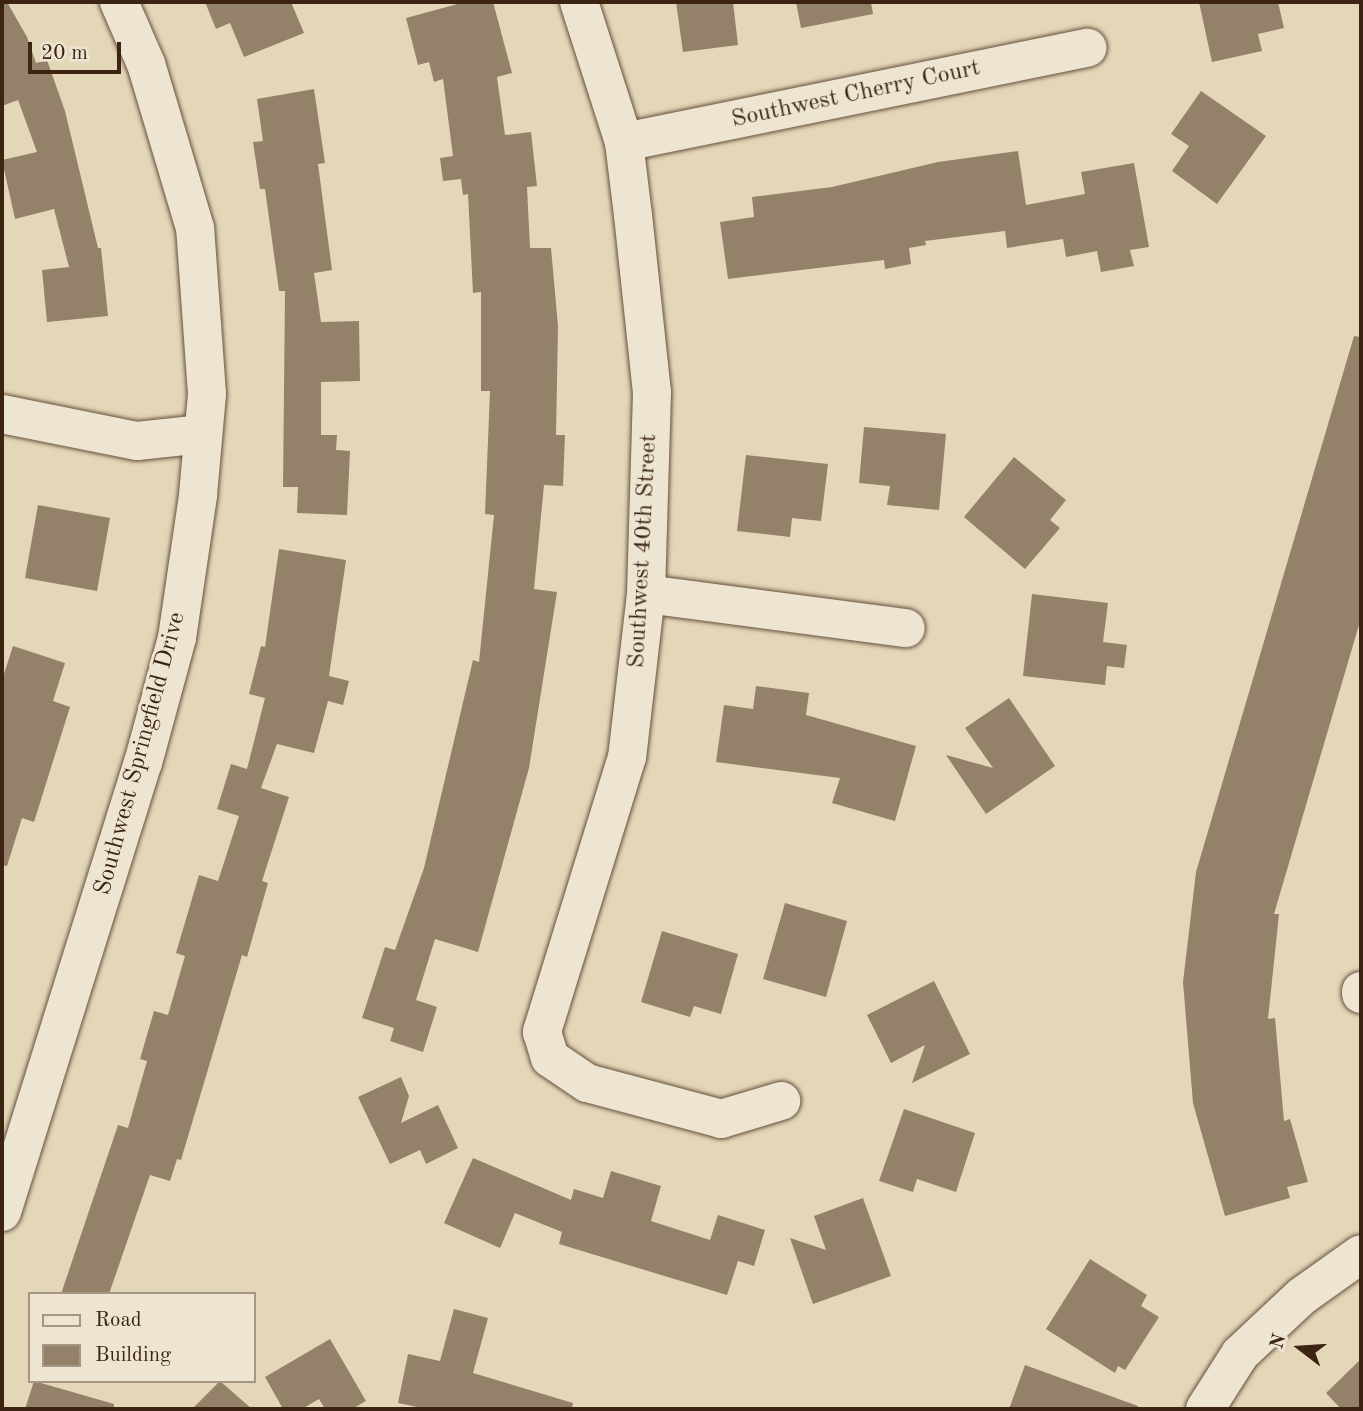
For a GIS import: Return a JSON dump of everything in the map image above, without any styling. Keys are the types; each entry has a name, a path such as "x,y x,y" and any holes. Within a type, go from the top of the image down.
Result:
{"street":[{"name":"Southwest Springfield Drive","path":"2,1212 144,763 177,638 207,394 195,228 146,64 119,2"},
{"name":"Southwest 40th Street","path":"579,2 624,142 652,391 646,594 627,757 542,1032 550,1059 587,1083 721,1119 781,1101"},
{"name":"Southwest Cherry Court","path":"624,142 1088,48"},
{"path":"2,414 136,441 203,434"},
{"path":"646,594 906,628"},
{"path":"1205,1409 1240,1354 1302,1296 1361,1254"}],"building":[{"path":"2,2 7,2 27,37 36,63 47,60 65,111 98,248 101,248 108,316 47,322 42,270 69,267 54,209 15,219 2,160 37,152 18,100 2,106"},
{"path":"205,2 291,2 304,33 244,57 230,23 216,29"},
{"path":"465,2 493,2 512,73 497,77 505,135 531,132 537,186 527,187 530,248 551,248 558,326 556,435 565,435 563,486 544,485 534,589 557,592 529,768 478,952 435,939 416,1000 437,1007 423,1052 390,1041 394,1028 362,1018 385,947 395,950 424,868 473,660 479,662 494,515 485,514 490,391 481,391 481,292 473,293 468,194 463,195 461,179 443,181 440,158 453,156 443,79 434,82 429,62 418,65 406,18"},
{"path":"676,2 733,2 738,45 683,52"},
{"path":"796,2 871,2 873,14 801,28"},
{"path":"1199,2 1278,2 1284,28 1258,34 1262,51 1212,62"},
{"path":"314,89 325,163 318,164 332,270 314,273 321,322 359,321 360,381 321,382 321,435 337,435 336,450 350,451 347,515 297,513 298,487 283,487 285,291 279,291 265,189 260,189 253,142 263,141 257,99"},
{"path":"1201,91 1266,136 1217,204 1172,171 1189,146 1171,134"},
{"path":"1018,151 1026,205 1085,194 1081,172 1134,163 1149,247 1130,250 1134,266 1101,272 1097,251 1066,257 1063,239 1007,248 1005,231 925,241 926,245 909,248 911,264 885,269 884,260 728,279 720,222 754,217 752,197 832,187 938,162"},
{"path":"1354,336 1361,337 1361,618 1274,914 1279,914 1268,1019 1275,1018 1284,1121 1290,1119 1308,1182 1287,1187 1290,1198 1225,1216 1193,1103 1183,982 1196,872"},
{"path":"864,427 946,434 939,510 887,505 890,486 859,483"},
{"path":"746,455 828,464 821,521 792,518 790,537 737,531"},
{"path":"1014,457 1066,500 1050,520 1060,528 1025,569 964,517"},
{"path":"38,505 110,518 97,591 25,578"},
{"path":"279,549 346,560 329,676 349,681 343,705 328,701 314,753 277,744 261,788 289,797 262,881 268,883 247,957 242,955 181,1160 177,1159 170,1181 150,1175 110,1292 62,1292 118,1125 128,1128 147,1061 140,1059 154,1011 168,1015 185,956 176,953 199,875 218,881 239,816 217,809 231,764 247,769 265,698 249,694 261,646 265,647"},
{"path":"1032,594 1108,603 1103,642 1127,645 1124,668 1107,666 1105,685 1023,676"},
{"path":"13,646 65,663 53,701 70,707 34,822 22,818 7,866 2,865 2,680"},
{"path":"756,686 809,693 806,715 916,746 895,821 832,803 840,778 716,762 724,705 753,709"},
{"path":"1009,698 1055,766 986,814 946,755 993,768 965,728"},
{"path":"785,903 847,921 826,997 763,979"},
{"path":"662,931 738,954 721,1014 694,1006 690,1017 641,1002"},
{"path":"934,981 970,1054 912,1083 925,1045 891,1063 867,1015"},
{"path":"401,1077 409,1096 401,1123 438,1105 458,1148 426,1164 420,1150 390,1164 358,1097"},
{"path":"904,1109 975,1133 956,1192 917,1179 913,1192 879,1181"},
{"path":"473,1158 571,1200 574,1189 603,1198 611,1171 661,1186 651,1221 710,1240 718,1215 765,1230 754,1266 738,1261 727,1295 559,1244 562,1232 515,1213 500,1248 444,1223"},
{"path":"863,1198 891,1276 813,1304 790,1238 826,1250 814,1216"},
{"path":"1090,1259 1147,1295 1141,1306 1159,1317 1125,1370 1118,1366 1115,1373 1046,1329"},
{"path":"454,1309 488,1318 473,1373 573,1403 572,1409 427,1409 398,1403 408,1354 440,1361"},
{"path":"330,1339 366,1401 352,1409 325,1409 319,1399 302,1409 283,1409 265,1377"},
{"path":"1361,1359 1361,1409 1341,1409 1326,1393"},
{"path":"1025,1365 1138,1406 1137,1409 1009,1409"},
{"path":"33,1383 114,1404 114,1409 25,1409"},
{"path":"218,1383 222,1383 252,1409 192,1409"}]}
